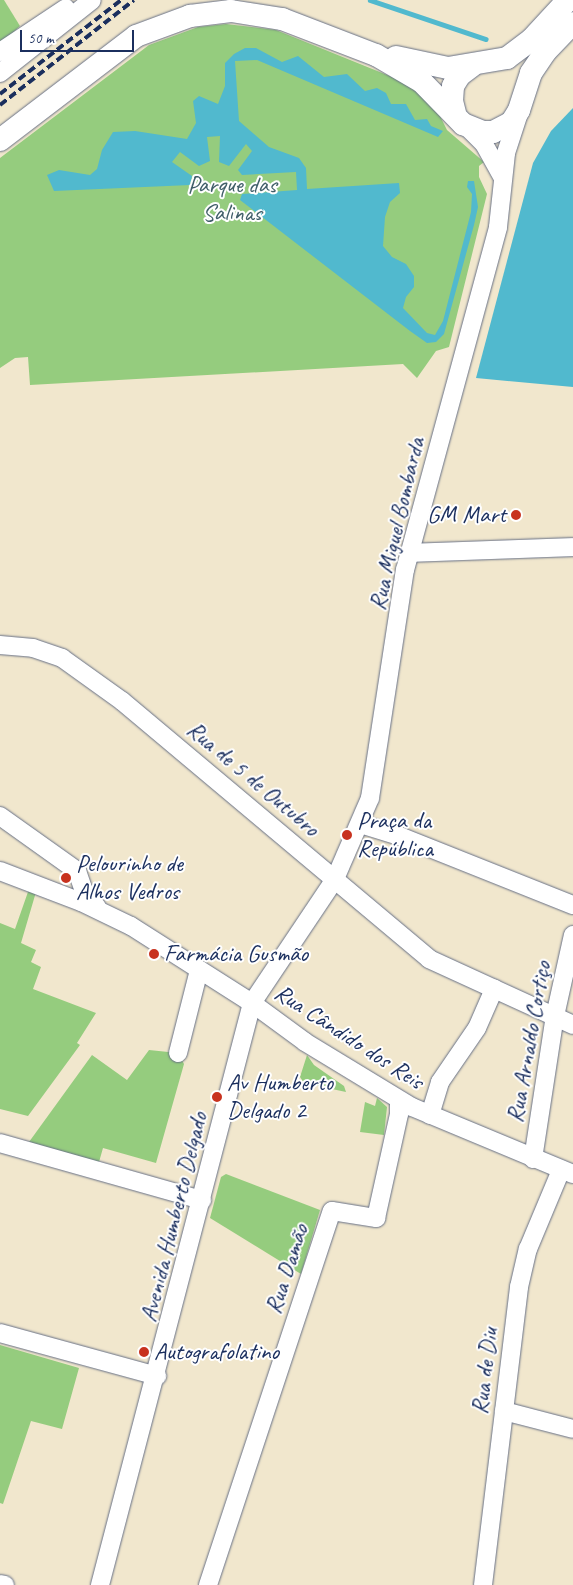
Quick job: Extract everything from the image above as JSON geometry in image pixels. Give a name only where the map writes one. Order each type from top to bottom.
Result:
[{"type":"main road","points":[[376,55],[448,68],[507,58],[521,48],[568,0]]},
{"type":"main road","points":[[0,140],[136,36],[190,16],[231,10],[257,13],[282,19],[376,55],[422,82],[459,118],[483,132],[493,132],[511,123],[538,62],[573,23]]},
{"type":"main road","points":[[459,118],[452,101],[454,86],[460,75],[477,64],[510,70],[518,79],[521,104]]},
{"type":"street","points":[[0,52],[79,0]]},
{"type":"street","points":[[0,73],[92,0]]},
{"type":"street","name":"Rua Miguel Bombarda","points":[[335,879],[360,824],[376,775],[409,553],[498,227],[502,177],[509,138],[521,104]]},
{"type":"street","points":[[459,118],[484,144],[502,177]]},
{"type":"street","points":[[409,553],[573,547]]},
{"type":"street","name":"Rua de 5 de Outubro","points":[[0,645],[33,648],[62,658],[186,753],[429,959],[573,1025]]},
{"type":"street","points":[[0,816],[77,871],[84,890],[102,912]]},
{"type":"street","points":[[360,824],[402,837],[573,905]]},
{"type":"street","name":"Rua Cândido dos Reis","points":[[0,871],[102,912],[131,926],[252,1004],[305,1042],[399,1100],[430,1115],[567,1172]]},
{"type":"street","name":"Avenida Humberto Delgado","points":[[100,1585],[157,1376],[252,1004],[335,879]]},
{"type":"street","name":"Rua Arnaldo Cortiço","points":[[533,1158],[555,1016],[573,935]]},
{"type":"street","points":[[178,1053],[199,970]]},
{"type":"street","points":[[430,1115],[440,1082],[477,1028],[494,989]]},
{"type":"street","name":"Rua Damão","points":[[208,1585],[332,1211],[376,1218],[399,1114],[399,1100]]},
{"type":"street","points":[[0,1143],[202,1200]]},
{"type":"street","name":"Rua de Diu","points":[[483,1585],[519,1287],[528,1250],[567,1172]]},
{"type":"street","points":[[0,1332],[157,1376]]},
{"type":"street","points":[[504,1410],[573,1429]]},
{"type":"street","points":[[0,1584],[5,1585]]},
{"type":"green space","points":[[0,0],[4,0],[20,26],[0,45]]},
{"type":"green space","name":"Parque das Salinas","points":[[226,24],[276,30],[402,81],[421,93],[435,106],[447,130],[484,162],[479,166],[479,177],[487,194],[449,347],[436,351],[417,378],[403,364],[30,385],[28,357],[15,358],[0,368],[0,158],[149,45],[198,27]]},
{"type":"green space","points":[[29,889],[36,892],[21,943],[36,950],[31,962],[41,967],[33,989],[96,1013],[77,1043],[80,1045],[28,1116],[0,1109],[0,923],[15,929]]},
{"type":"green space","points":[[149,1050],[178,1053],[184,1064],[156,1163],[103,1148],[99,1162],[29,1142],[92,1055],[127,1080]]},
{"type":"green space","points":[[307,1055],[314,1065],[344,1086],[346,1092],[304,1083],[300,1077]]},
{"type":"green space","points":[[377,1098],[387,1107],[384,1135],[360,1132],[365,1102],[375,1106]]},
{"type":"green space","points":[[226,1174],[320,1210],[301,1274],[210,1218],[221,1177]]},
{"type":"green space","points":[[0,1345],[79,1368],[62,1429],[31,1421],[3,1504],[0,1503]]},
{"type":"water","points":[[245,48],[256,48],[282,62],[298,56],[324,77],[347,74],[365,91],[377,88],[386,93],[391,104],[406,104],[415,120],[427,119],[431,126],[443,131],[438,137],[257,60],[235,61],[239,121],[269,147],[299,158],[306,168],[307,189],[399,183],[400,193],[390,202],[385,217],[383,246],[392,257],[406,264],[414,276],[414,287],[406,297],[403,308],[427,333],[435,335],[443,321],[471,212],[472,194],[467,187],[468,181],[474,181],[478,207],[474,225],[444,334],[436,342],[427,343],[410,331],[240,200],[242,194],[297,190],[296,172],[242,175],[238,170],[252,151],[246,144],[229,166],[219,162],[220,136],[207,137],[210,161],[199,166],[180,152],[172,162],[192,176],[190,185],[54,191],[47,175],[59,170],[90,175],[97,169],[102,150],[113,132],[135,131],[187,139],[196,123],[193,101],[199,96],[218,104],[225,86],[225,63],[234,54]]},
{"type":"water","points":[[573,108],[573,387],[476,378],[533,163],[551,131]]},
{"type":"waterway","points":[[370,0],[486,39]]},
{"type":"railway","points":[[0,94],[121,0]]},
{"type":"railway","points":[[0,105],[134,0]]},
{"type":"place","name":"GM Mart","points":[[516,515]]},
{"type":"place","name":"Praça da República","points":[[347,835]]},
{"type":"place","name":"Pelourinho de Alhos Vedros","points":[[66,878]]},
{"type":"place","name":"Farmácia Gusmão","points":[[154,954]]},
{"type":"place","name":"Av Humberto Delgado 2","points":[[217,1097]]},
{"type":"place","name":"Autografolatino","points":[[144,1352]]}]
